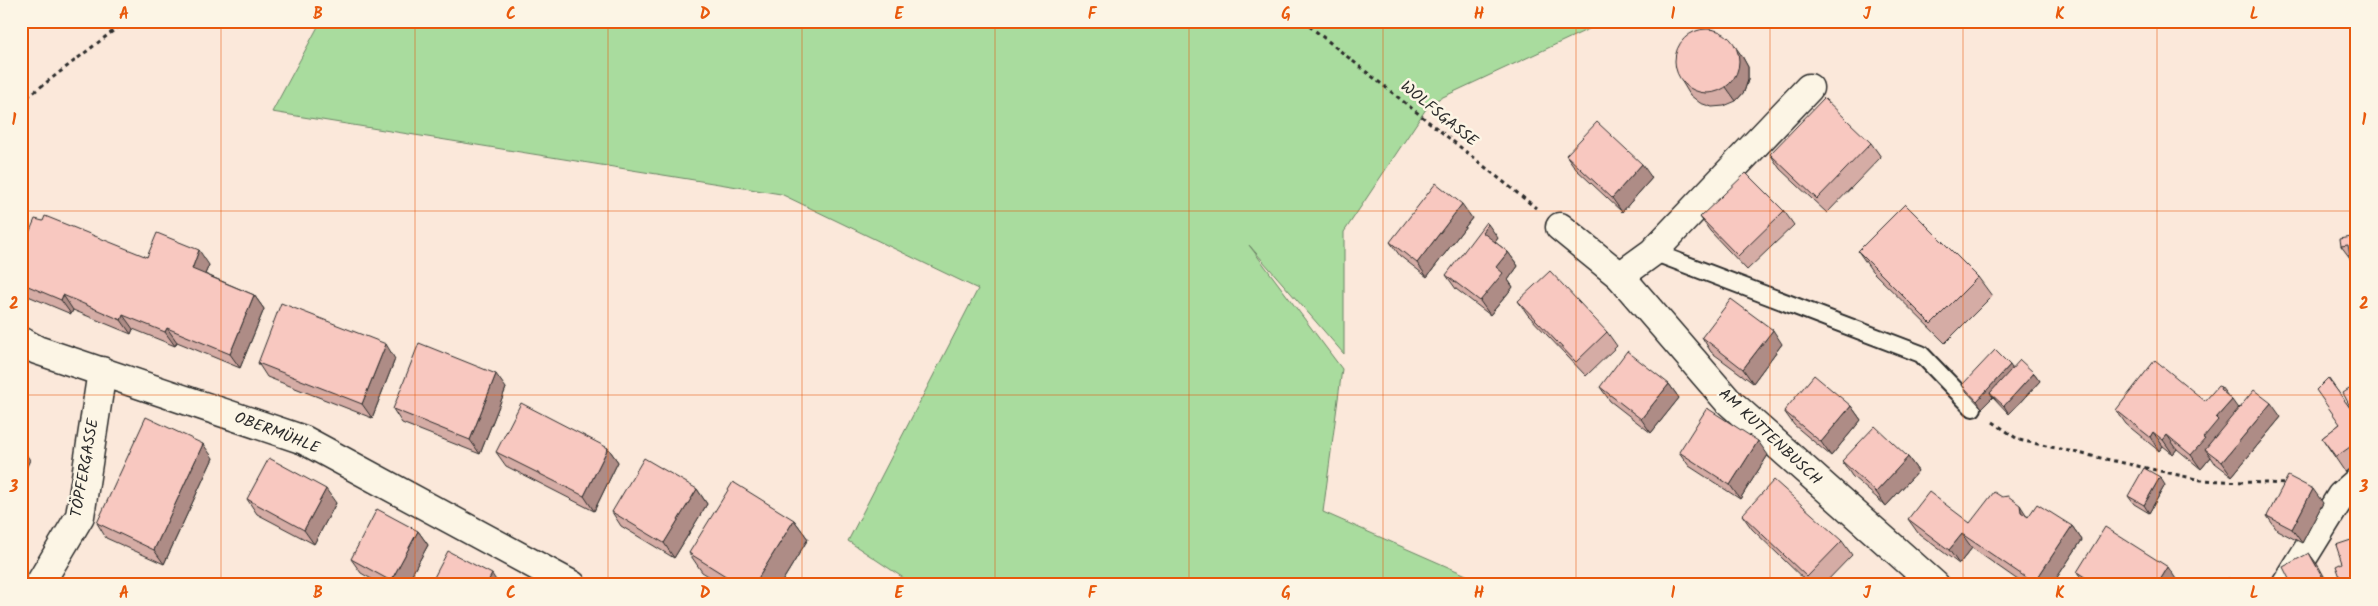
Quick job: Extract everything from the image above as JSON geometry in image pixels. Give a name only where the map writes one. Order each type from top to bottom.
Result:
[{"type":"street","points":[[1620,276],[1653,252],[1810,88]]},
{"type":"street","name":"AM KUTTENBUSCH","points":[[1560,227],[1620,276],[1727,400],[1935,585]]},
{"type":"street","name":"OBERMÜHLE","points":[[21,342],[37,350],[304,440],[572,585]]},
{"type":"street","name":"TÖPFERGASSE","points":[[39,585],[80,516],[102,371]]},
{"type":"street","points":[[2286,585],[2341,496],[2357,482]]},
{"type":"lane","points":[[1653,252],[1921,354],[1973,408]]},
{"type":"path","points":[[21,102],[126,21]]},
{"type":"path","name":"WOLFSGASSE","points":[[1303,21],[1560,227]]},
{"type":"path","points":[[21,219],[21,240]]},
{"type":"path","points":[[1973,408],[2019,440],[2201,480],[2289,484]]},
{"type":"green space","points":[[321,21],[1585,21],[1591,28],[1430,103],[1344,232],[1344,354],[1249,245],[1342,369],[1323,512],[1489,585],[914,585],[848,541],[978,289],[781,194],[272,112]]},
{"type":"building","points":[[1707,29],[1725,34],[1730,38],[1734,43],[1739,61],[1734,79],[1730,84],[1725,88],[1707,93],[1689,88],[1684,84],[1680,79],[1675,61],[1680,43],[1684,38],[1689,34]]},
{"type":"building","points":[[1824,98],[1871,143],[1817,199],[1770,154]]},
{"type":"building","points":[[1597,122],[1642,164],[1612,198],[1566,155]]},
{"type":"building","points":[[1746,173],[1784,211],[1738,256],[1700,217]]},
{"type":"building","points":[[1436,183],[1462,204],[1417,263],[1390,242]]},
{"type":"building","points":[[1905,204],[1978,277],[1931,324],[1858,251]]},
{"type":"building","points":[[45,216],[147,257],[157,233],[199,250],[192,269],[254,295],[230,354],[167,328],[165,332],[123,315],[121,320],[63,295],[61,300],[21,283],[21,252],[35,219],[43,221]]},
{"type":"building","points":[[1486,222],[1488,224],[1482,232],[1508,252],[1496,267],[1503,273],[1480,301],[1446,275]]},
{"type":"building","points":[[21,232],[29,234],[21,252]]},
{"type":"building","points":[[2357,236],[2357,261],[2351,262],[2348,245],[2341,246],[2340,239]]},
{"type":"building","points":[[1550,271],[1607,332],[1576,362],[1518,301]]},
{"type":"building","points":[[1731,299],[1773,330],[1743,369],[1702,337]]},
{"type":"building","points":[[281,303],[386,344],[362,404],[258,363]]},
{"type":"building","points":[[419,343],[496,374],[470,440],[393,409]]},
{"type":"building","points":[[1995,350],[2010,365],[1977,401],[1962,385]]},
{"type":"building","points":[[1627,351],[1669,384],[1641,419],[1600,387]]},
{"type":"building","points":[[2020,360],[2034,373],[2004,406],[1990,393]]},
{"type":"building","points":[[2155,360],[2205,401],[2218,386],[2232,400],[2216,418],[2218,420],[2191,455],[2167,435],[2163,440],[2153,432],[2150,437],[2116,410]]},
{"type":"building","points":[[1814,375],[1851,406],[1821,442],[1784,411]]},
{"type":"building","points":[[2328,378],[2353,412],[2343,393],[2357,384],[2357,418],[2354,418],[2357,422],[2357,442],[2336,457],[2322,438],[2340,424],[2316,390]]},
{"type":"building","points":[[2254,390],[2271,403],[2222,462],[2205,449]]},
{"type":"building","points":[[521,403],[608,448],[584,496],[496,452]]},
{"type":"building","points":[[1707,408],[1758,441],[1730,485],[1679,452]]},
{"type":"building","points":[[146,417],[203,444],[154,550],[97,523]]},
{"type":"building","points":[[1875,426],[1908,457],[1876,492],[1842,461]]},
{"type":"building","points":[[269,458],[326,489],[304,530],[247,499]]},
{"type":"building","points":[[644,458],[697,489],[664,543],[612,512]]},
{"type":"building","points":[[2144,468],[2160,477],[2144,505],[2128,496]]},
{"type":"building","points":[[2288,476],[2313,489],[2292,529],[2267,516]]},
{"type":"building","points":[[1774,480],[1842,541],[1807,577],[1742,515]]},
{"type":"building","points":[[733,482],[794,520],[754,585],[740,585],[689,553]]},
{"type":"building","points":[[1929,492],[1970,523],[1994,492],[2002,497],[2008,496],[2020,505],[2021,512],[2028,517],[2037,504],[2072,526],[2034,583],[1962,534],[1949,550],[1908,519]]},
{"type":"building","points":[[377,509],[418,531],[391,581],[351,559]]},
{"type":"building","points":[[2105,527],[2168,567],[2157,585],[2126,585],[2117,579],[2114,585],[2097,585],[2077,572]]},
{"type":"building","points":[[2357,538],[2357,585],[2343,585],[2336,566],[2342,563],[2336,545]]},
{"type":"building","points":[[448,551],[492,574],[486,585],[430,585]]},
{"type":"building","points":[[2309,553],[2327,585],[2292,585],[2283,567]]},
{"type":"building","points":[[2229,578],[2232,585],[2216,585]]},
{"type":"building","points":[[1908,580],[1915,585],[1904,585]]}]
